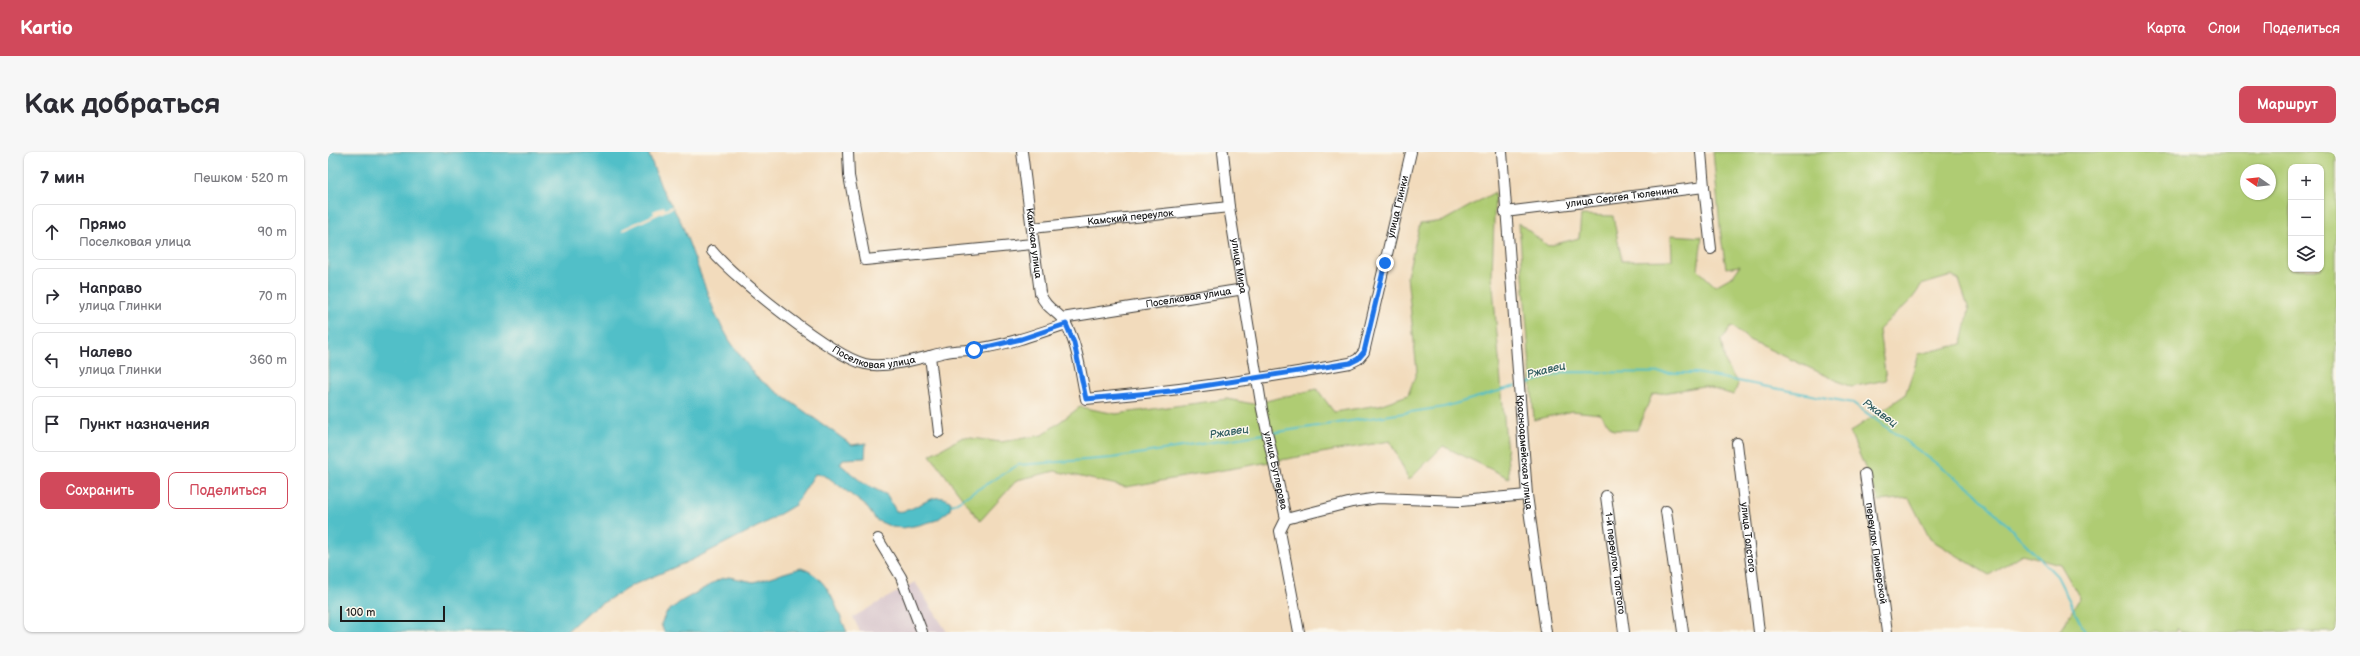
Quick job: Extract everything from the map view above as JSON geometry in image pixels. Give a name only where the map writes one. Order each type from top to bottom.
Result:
[{"type":"street","points":[[848,152],[849,176],[865,260],[1033,244]]},
{"type":"street","name":"Камская улица","points":[[1022,152],[1033,244],[1043,302],[1064,321]]},
{"type":"street","name":"улица Мира","points":[[1223,152],[1229,207],[1258,378]]},
{"type":"street","name":"улица Глинки","points":[[1064,321],[1074,343],[1086,399],[1171,391],[1350,363],[1358,359],[1364,352],[1411,152]]},
{"type":"street","name":"Красноармейская улица","points":[[1502,152],[1505,212],[1527,495],[1546,632]]},
{"type":"street","points":[[1701,152],[1711,249]]},
{"type":"street","name":"улица Сергея Тюленина","points":[[1505,212],[1704,187]]},
{"type":"street","name":"Камский переулок","points":[[1032,228],[1229,207]]},
{"type":"street","name":"Поселковая улица","points":[[712,251],[724,266],[742,281],[834,348],[865,364],[877,366],[961,349],[974,350],[1021,339],[1064,321],[1244,289]]},
{"type":"street","points":[[930,356],[939,432]]},
{"type":"street","name":"улица Бутлерова","points":[[1258,378],[1262,409],[1286,519],[1280,531],[1299,632]]},
{"type":"street","name":"улица Толстого","points":[[1737,443],[1760,632]]},
{"type":"street","name":"переулок Пионерской","points":[[1865,474],[1887,632]]},
{"type":"street","points":[[1286,519],[1352,502],[1378,498],[1461,501],[1527,495]]},
{"type":"street","name":"1-й переулок Толстого","points":[[1606,496],[1624,632]]},
{"type":"street","points":[[1666,511],[1683,632]]},
{"type":"street","points":[[878,540],[901,577],[922,632]]},
{"type":"shaded area","points":[[915,582],[947,632],[860,632],[853,617]]},
{"type":"green space","points":[[1713,152],[2336,152],[2336,632],[2181,632],[2177,628],[2177,632],[2059,632],[2080,598],[2060,564],[2022,554],[1989,575],[1930,539],[1909,498],[1879,501],[1850,432],[1905,395],[1919,354],[1962,344],[1969,310],[1959,280],[1951,276],[1921,285],[1913,298],[1879,330],[1886,380],[1851,387],[1749,340],[1732,326],[1721,340],[1725,362],[1738,384],[1734,395],[1703,386],[1652,395],[1637,430],[1613,430],[1600,414],[1572,411],[1534,420],[1519,223],[1548,246],[1579,238],[1581,215],[1613,216],[1622,261],[1672,260],[1671,235],[1702,237],[1698,270],[1715,286],[1733,276],[1740,266],[1726,268],[1721,237]]},
{"type":"green space","points":[[1495,192],[1492,275],[1509,478],[1443,446],[1409,480],[1390,441],[1126,487],[1055,471],[1017,480],[980,521],[930,455],[963,437],[1001,442],[1042,435],[1080,407],[1116,414],[1227,399],[1253,404],[1317,389],[1334,412],[1379,405],[1408,395],[1417,371],[1407,276],[1420,224],[1443,221]]},
{"type":"water","points":[[328,152],[648,152],[661,187],[681,222],[716,316],[730,341],[756,377],[852,445],[866,443],[865,458],[843,459],[840,464],[863,483],[887,495],[896,511],[910,509],[931,499],[938,498],[944,498],[951,502],[950,510],[937,520],[903,528],[892,527],[876,520],[866,506],[829,478],[823,475],[815,474],[795,505],[763,524],[692,560],[633,585],[589,611],[566,632],[328,632]]},
{"type":"water","points":[[801,568],[811,572],[825,586],[835,604],[847,632],[664,632],[661,624],[666,613],[680,602],[720,579],[729,577],[754,582]]},
{"type":"pier","points":[[664,206],[665,209],[672,206],[673,208],[623,231],[622,229],[654,214],[653,211]]},
{"type":"waterway","name":"Ржавец","points":[[1522,385],[1566,372],[1696,373],[1853,403],[1973,490],[2057,576],[2085,632]]},
{"type":"waterway","name":"Ржавец","points":[[1271,433],[1444,407],[1516,386]]},
{"type":"waterway","name":"Ржавец","points":[[952,505],[1018,465],[1112,458],[1264,434]]},
{"type":"route","points":[[974,350],[1021,339],[1066,324],[1074,343],[1086,399],[1171,391],[1350,363],[1358,359],[1364,352],[1385,263]]}]
